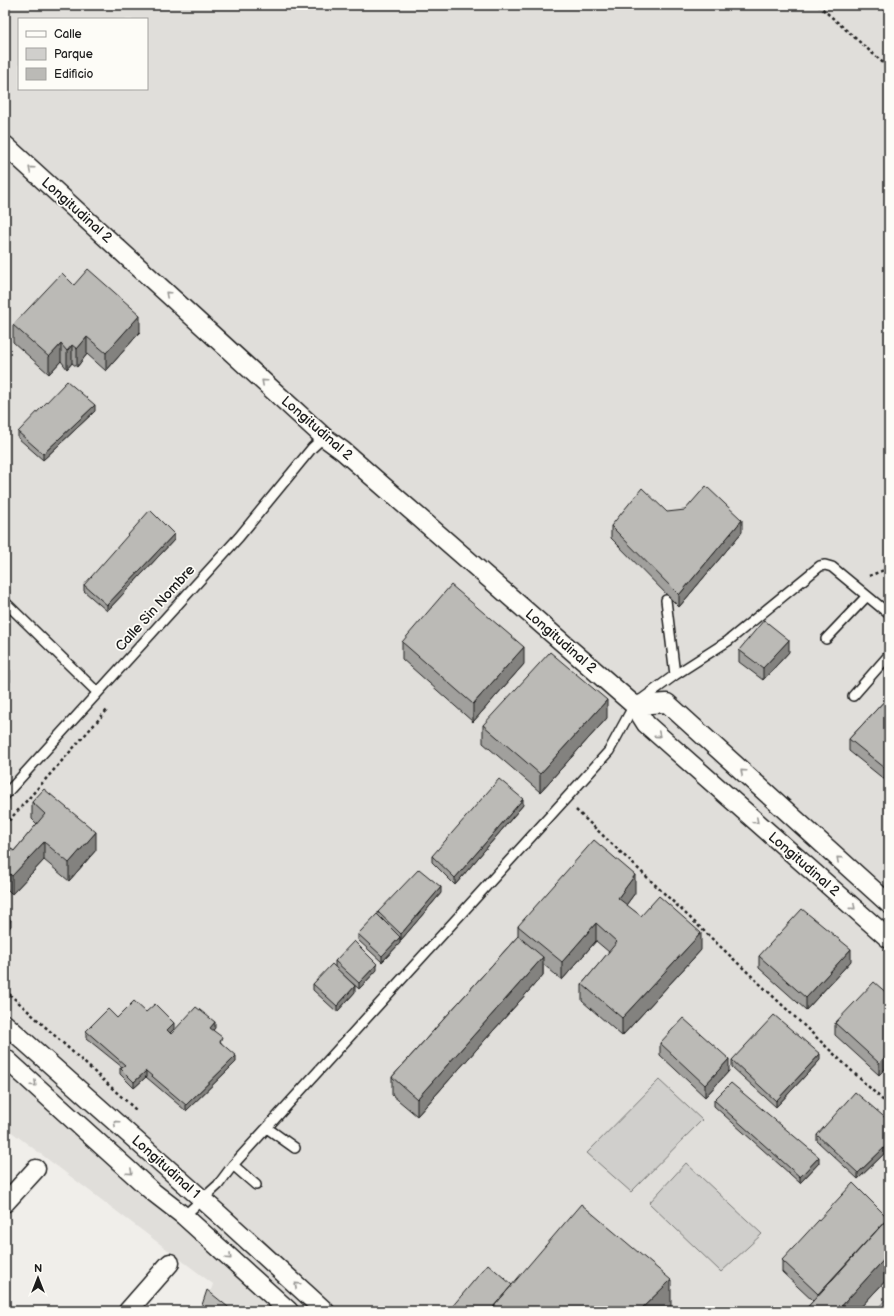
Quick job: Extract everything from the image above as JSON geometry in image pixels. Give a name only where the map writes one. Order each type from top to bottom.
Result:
[{"type":"street","name":"Longitudinal 2","points":[[5,145],[324,437],[343,451],[634,705],[646,724],[889,939]]},
{"type":"street","name":"Longitudinal 2","points":[[634,705],[667,703],[889,904]]},
{"type":"street","name":"Longitudinal 1","points":[[5,1024],[325,1311]]},
{"type":"street","name":"Longitudinal 1","points":[[5,1058],[289,1311]]},
{"type":"street","points":[[5,1203],[36,1169]]},
{"type":"street","points":[[128,1311],[170,1263]]},
{"type":"lane","name":"Calle Sin Nombre","points":[[5,795],[240,536],[312,448],[324,437]]},
{"type":"lane","points":[[184,1216],[218,1185],[233,1165],[609,751],[634,705],[675,675],[728,641],[820,566],[825,565],[832,567],[889,614]]},
{"type":"lane","points":[[826,639],[867,596]]},
{"type":"lane","points":[[666,600],[675,675]]},
{"type":"lane","points":[[5,602],[97,692]]},
{"type":"lane","points":[[853,696],[889,656]]},
{"type":"lane","points":[[267,1128],[295,1148]]},
{"type":"lane","points":[[233,1165],[256,1185]]},
{"type":"path","points":[[818,5],[889,68]]},
{"type":"path","points":[[565,800],[889,1106]]},
{"type":"shaded area","points":[[5,5],[889,5],[889,1311],[204,1311],[213,1284],[5,1127]]},
{"type":"green space","points":[[659,1080],[702,1120],[631,1192],[587,1153]]},
{"type":"green space","points":[[686,1163],[762,1234],[721,1272],[649,1203]]},
{"type":"green space","points":[[889,1296],[889,1311],[875,1311]]},
{"type":"building","points":[[88,269],[140,315],[106,353],[87,337],[77,349],[72,345],[67,351],[61,344],[49,357],[13,325],[62,273],[74,285]]},
{"type":"building","points":[[67,381],[95,405],[43,454],[18,432]]},
{"type":"building","points":[[706,486],[742,520],[679,595],[611,526],[642,488],[667,512],[685,510]]},
{"type":"building","points":[[150,510],[174,534],[107,605],[84,585]]},
{"type":"building","points":[[451,585],[524,647],[473,704],[402,642]]},
{"type":"building","points":[[764,620],[789,640],[763,668],[739,650]]},
{"type":"building","points":[[550,652],[607,700],[540,774],[483,725]]},
{"type":"building","points":[[5,666],[10,670],[5,674]]},
{"type":"building","points":[[889,696],[889,763],[885,768],[849,739]]},
{"type":"building","points":[[499,779],[523,799],[455,878],[432,856]]},
{"type":"building","points":[[44,789],[96,832],[69,863],[44,842],[12,876],[5,870],[5,845],[14,851],[45,814],[32,802]]},
{"type":"building","points":[[594,840],[635,875],[618,898],[641,916],[659,896],[701,933],[622,1018],[582,984],[617,942],[596,923],[562,962],[518,926]]},
{"type":"building","points":[[419,869],[441,887],[401,934],[378,912]]},
{"type":"building","points":[[802,909],[851,949],[806,998],[759,956]]},
{"type":"building","points":[[5,914],[11,920],[5,927]]},
{"type":"building","points":[[377,914],[400,937],[382,956],[358,934]]},
{"type":"building","points":[[518,936],[543,957],[417,1099],[392,1077]]},
{"type":"building","points":[[354,941],[377,964],[359,983],[335,961]]},
{"type":"building","points":[[332,964],[355,986],[337,1006],[313,984]]},
{"type":"building","points":[[874,982],[889,995],[889,1053],[879,1063],[835,1023]]},
{"type":"building","points":[[134,1001],[146,1012],[155,1004],[174,1023],[167,1030],[171,1034],[196,1007],[215,1022],[210,1028],[222,1037],[220,1042],[236,1056],[186,1105],[146,1071],[134,1082],[120,1068],[125,1065],[86,1031],[108,1009],[117,1018]]},
{"type":"building","points":[[774,1015],[820,1054],[776,1101],[732,1060]]},
{"type":"building","points":[[683,1018],[729,1059],[705,1085],[660,1043]]},
{"type":"building","points":[[731,1083],[819,1157],[800,1177],[714,1100]]},
{"type":"building","points":[[855,1092],[889,1121],[889,1143],[858,1173],[817,1135]]},
{"type":"building","points":[[853,1183],[888,1218],[818,1294],[782,1260]]},
{"type":"building","points":[[581,1204],[671,1280],[639,1311],[502,1311],[494,1306]]},
{"type":"building","points":[[889,1217],[889,1254],[837,1311],[804,1311]]},
{"type":"building","points":[[488,1264],[512,1285],[494,1306],[494,1311],[443,1311],[451,1308]]},
{"type":"building","points":[[207,1290],[233,1311],[200,1311]]}]
